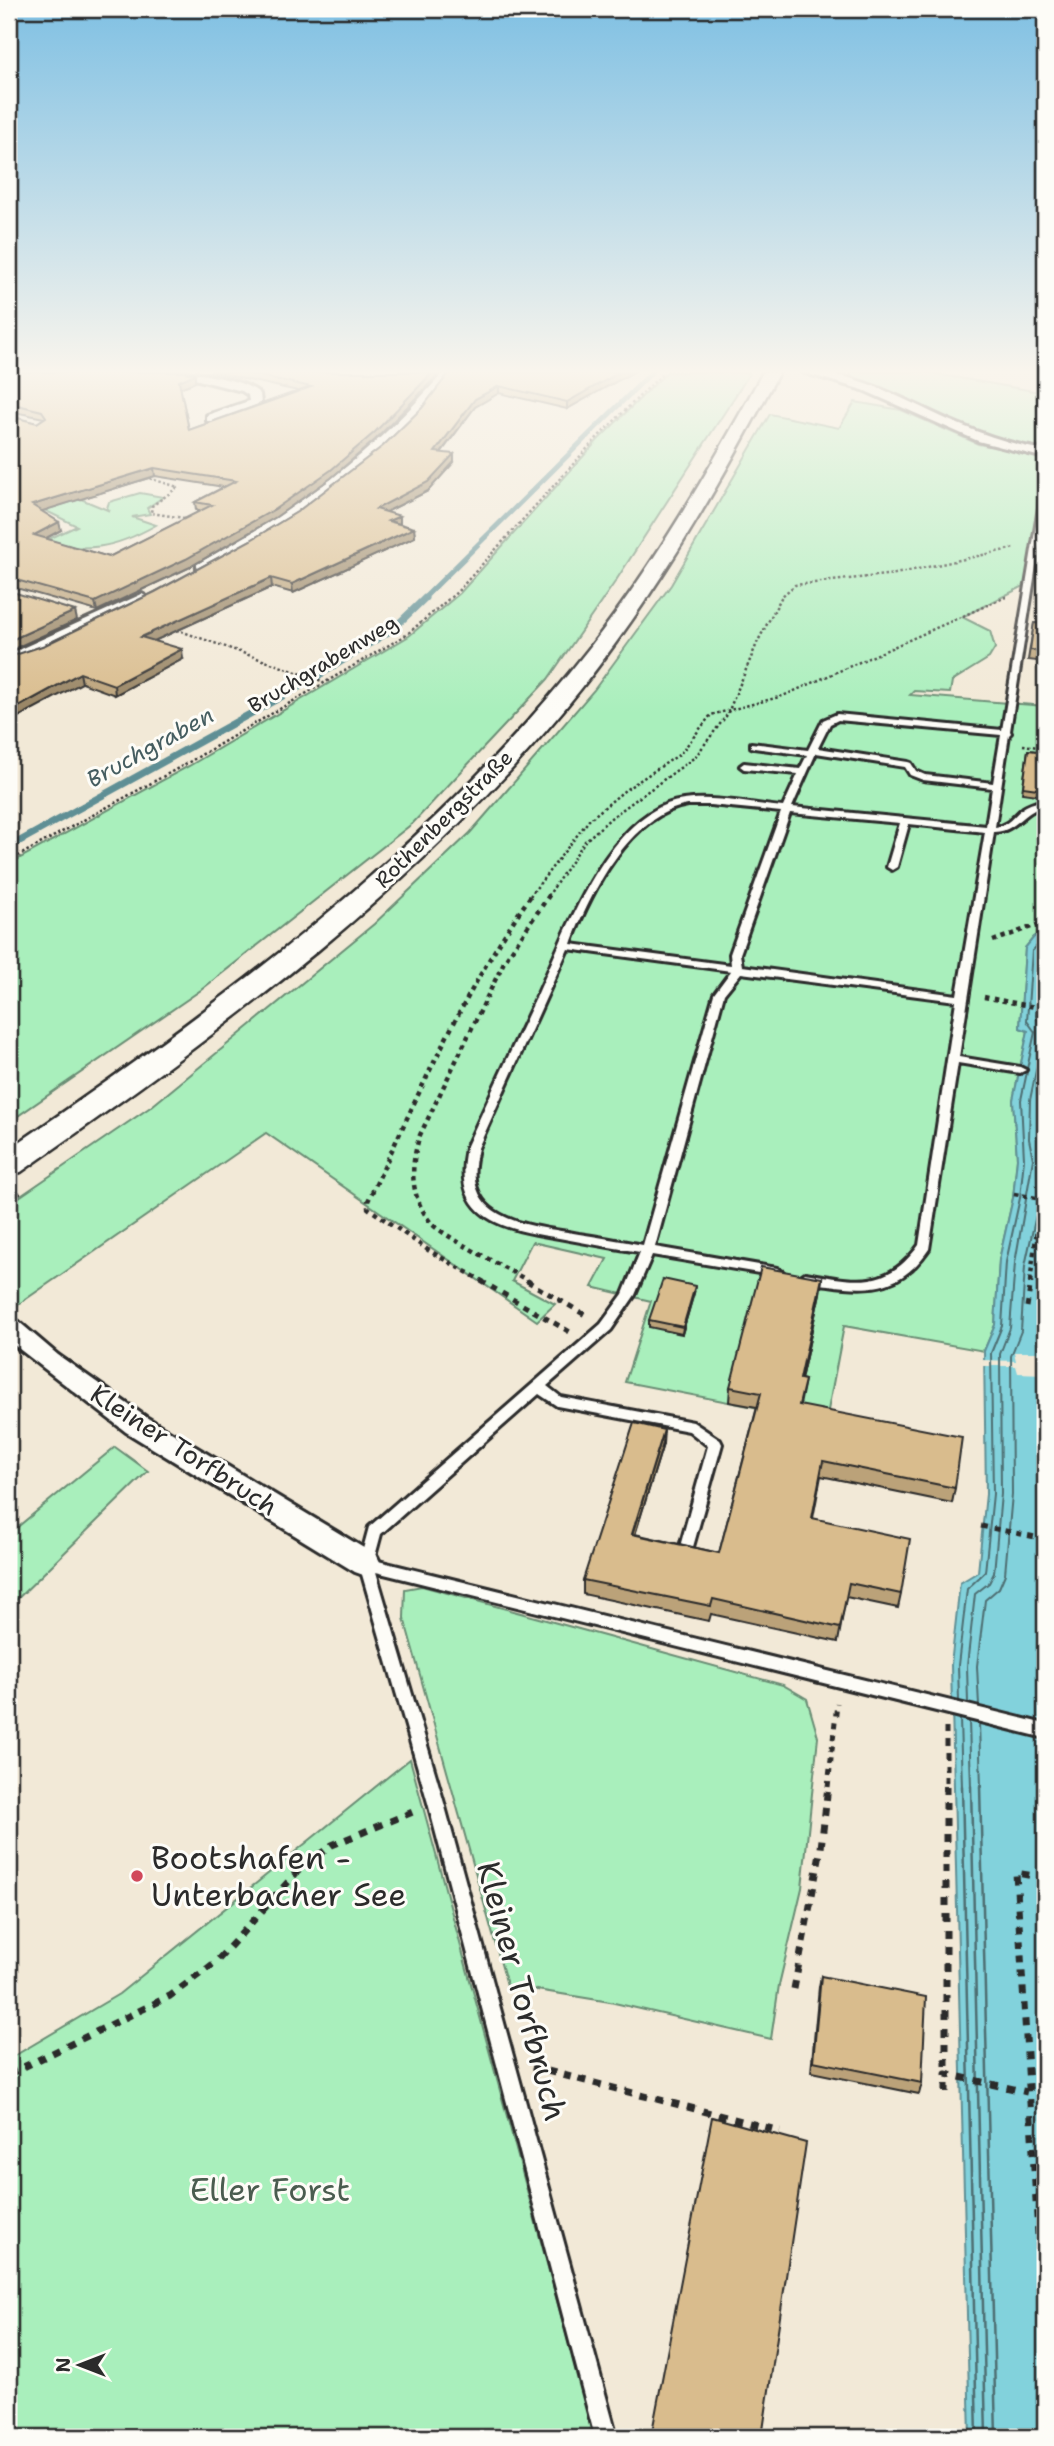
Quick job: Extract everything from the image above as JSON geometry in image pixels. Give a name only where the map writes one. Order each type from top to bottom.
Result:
[{"type":"main road","name":"Rothenbergstraße","points":[[9,1164],[240,1002],[343,917],[441,827],[570,687],[649,580],[704,486]]},
{"type":"street","points":[[193,572],[264,532],[333,486]]},
{"type":"street","points":[[9,660],[152,593]]},
{"type":"street","points":[[71,611],[96,619]]},
{"type":"street","name":"Kleiner Torfbruch","points":[[9,1327],[44,1359],[189,1458],[366,1564]]},
{"type":"lane","points":[[1045,489],[1038,544],[1029,587],[1012,703],[989,830],[952,1059],[925,1247],[913,1266],[877,1284],[832,1281],[506,1223],[473,1198],[466,1167],[471,1147],[565,946],[574,921],[630,835],[652,815],[670,807],[693,803],[989,830],[1008,829],[1021,812],[1045,803]]},
{"type":"lane","points":[[1007,733],[836,718],[826,722],[786,810],[735,954],[737,971],[719,994],[648,1249],[629,1295],[606,1328],[374,1531],[366,1564],[1045,1731]]},
{"type":"lane","points":[[754,745],[891,760],[908,765],[913,773],[923,777],[997,786]]},
{"type":"lane","points":[[744,766],[801,772]]},
{"type":"lane","points":[[892,867],[905,821]]},
{"type":"lane","points":[[565,946],[737,971],[769,972],[962,996]]},
{"type":"lane","points":[[952,1059],[1020,1070]]},
{"type":"lane","points":[[540,1388],[557,1401],[693,1427],[715,1444],[686,1550]]},
{"type":"lane","name":"Kleiner Torfbruch","points":[[366,1564],[436,1803],[606,2437]]},
{"type":"path","points":[[178,486],[152,506],[151,513],[197,520]]},
{"type":"path","name":"Bruchgrabenweg","points":[[9,861],[184,765],[323,681],[406,635],[457,592],[552,486]]},
{"type":"path","points":[[1029,587],[783,696],[728,708],[782,596],[795,585],[895,574],[1038,544]]},
{"type":"path","points":[[128,606],[136,609],[137,616],[323,681]]},
{"type":"path","points":[[970,950],[1045,922]]},
{"type":"path","points":[[962,996],[1045,1009]]},
{"type":"path","points":[[1027,1307],[1045,1171]]},
{"type":"path","points":[[1014,1194],[1042,1199]]},
{"type":"path","points":[[981,1526],[1045,1539]]},
{"type":"path","points":[[794,1989],[821,1848],[839,1679]]},
{"type":"path","points":[[946,1706],[946,2092]]},
{"type":"path","points":[[9,2074],[170,1996],[216,1962],[297,1872],[332,1845],[436,1803]]},
{"type":"path","points":[[1045,1878],[1016,1873],[1042,2348],[1045,2349]]},
{"type":"path","points":[[507,2072],[533,2067],[780,2131]]},
{"type":"path","points":[[947,2074],[962,2080],[1027,2092]]},
{"type":"green space","points":[[556,486],[677,486],[548,679],[413,823],[201,990],[9,1122],[9,864],[189,766],[409,636],[460,593]]},
{"type":"green space","points":[[728,486],[1042,486],[1037,544],[1024,586],[962,617],[990,631],[995,648],[989,658],[952,681],[950,693],[914,691],[910,695],[1045,706],[1045,931],[1034,937],[1025,948],[1020,1028],[1028,1031],[1013,1100],[1017,1158],[1013,1198],[999,1260],[995,1325],[984,1351],[844,1326],[826,1421],[625,1382],[651,1301],[592,1287],[607,1259],[532,1242],[512,1281],[555,1304],[537,1321],[266,1133],[16,1306],[9,1299],[9,1204],[152,1106],[374,924],[470,833],[594,690],[671,585]]},
{"type":"green space","points":[[59,490],[110,511],[107,508],[109,502],[140,493],[163,497],[147,508],[150,514],[132,517],[156,525],[126,540],[86,548],[38,544],[77,526],[40,508]]},
{"type":"green space","points":[[115,1447],[148,1471],[9,1607],[9,1534]]},
{"type":"green space","points":[[422,1586],[783,1685],[807,1699],[818,1737],[802,1888],[779,1985],[771,2039],[610,2002],[507,1985],[404,1618],[405,1589]]},
{"type":"green space","name":"Eller Forst","points":[[410,1759],[594,2437],[9,2437],[9,2059],[119,1994]]},
{"type":"water","points":[[1045,931],[1045,2437],[970,2437],[951,1665],[960,1583],[978,1572],[986,1494],[984,1351],[995,1325],[999,1260],[1013,1198],[1017,1158],[1013,1100],[1028,1031],[1020,1028],[1025,948],[1034,937]]},
{"type":"pier","points":[[1014,1352],[1038,1352],[1041,1364],[1045,1364],[1043,1374],[1018,1373],[1016,1366],[981,1366],[981,1360],[1016,1361]]},
{"type":"building","points":[[9,486],[94,486],[32,505],[59,522],[34,535],[109,557],[212,505],[195,502],[226,486],[308,486],[275,509],[186,559],[95,602],[9,578]]},
{"type":"building","points":[[331,486],[420,486],[376,509],[400,516],[388,521],[414,528],[292,584],[271,578],[141,637],[182,649],[114,685],[80,673],[9,712],[9,657],[45,645],[155,592],[297,512]]},
{"type":"building","points":[[9,591],[75,611],[9,641]]},
{"type":"building","points":[[1034,623],[1045,624],[1045,651],[1030,650]]},
{"type":"building","points":[[1028,750],[1045,752],[1045,790],[1023,787]]},
{"type":"building","points":[[761,1267],[822,1278],[800,1379],[805,1380],[799,1405],[962,1437],[955,1488],[823,1461],[812,1518],[910,1539],[901,1594],[849,1583],[840,1628],[713,1599],[711,1606],[583,1580],[634,1423],[664,1430],[632,1534],[719,1553],[761,1393],[730,1387]]},
{"type":"building","points":[[663,1279],[695,1286],[683,1327],[649,1320]]},
{"type":"building","points":[[821,1976],[926,1997],[922,2083],[813,2061]]},
{"type":"building","points":[[712,2117],[806,2143],[762,2437],[651,2437]]},
{"type":"waterway","name":"Bruchgraben","points":[[423,599],[537,486]]},
{"type":"waterway","name":"Bruchgraben","points":[[318,676],[393,629],[425,598]]},
{"type":"waterway","name":"Bruchgraben","points":[[9,847],[310,681]]},
{"type":"place","name":"Bootshafen - Unterbacher See","points":[[137,1876]]}]
